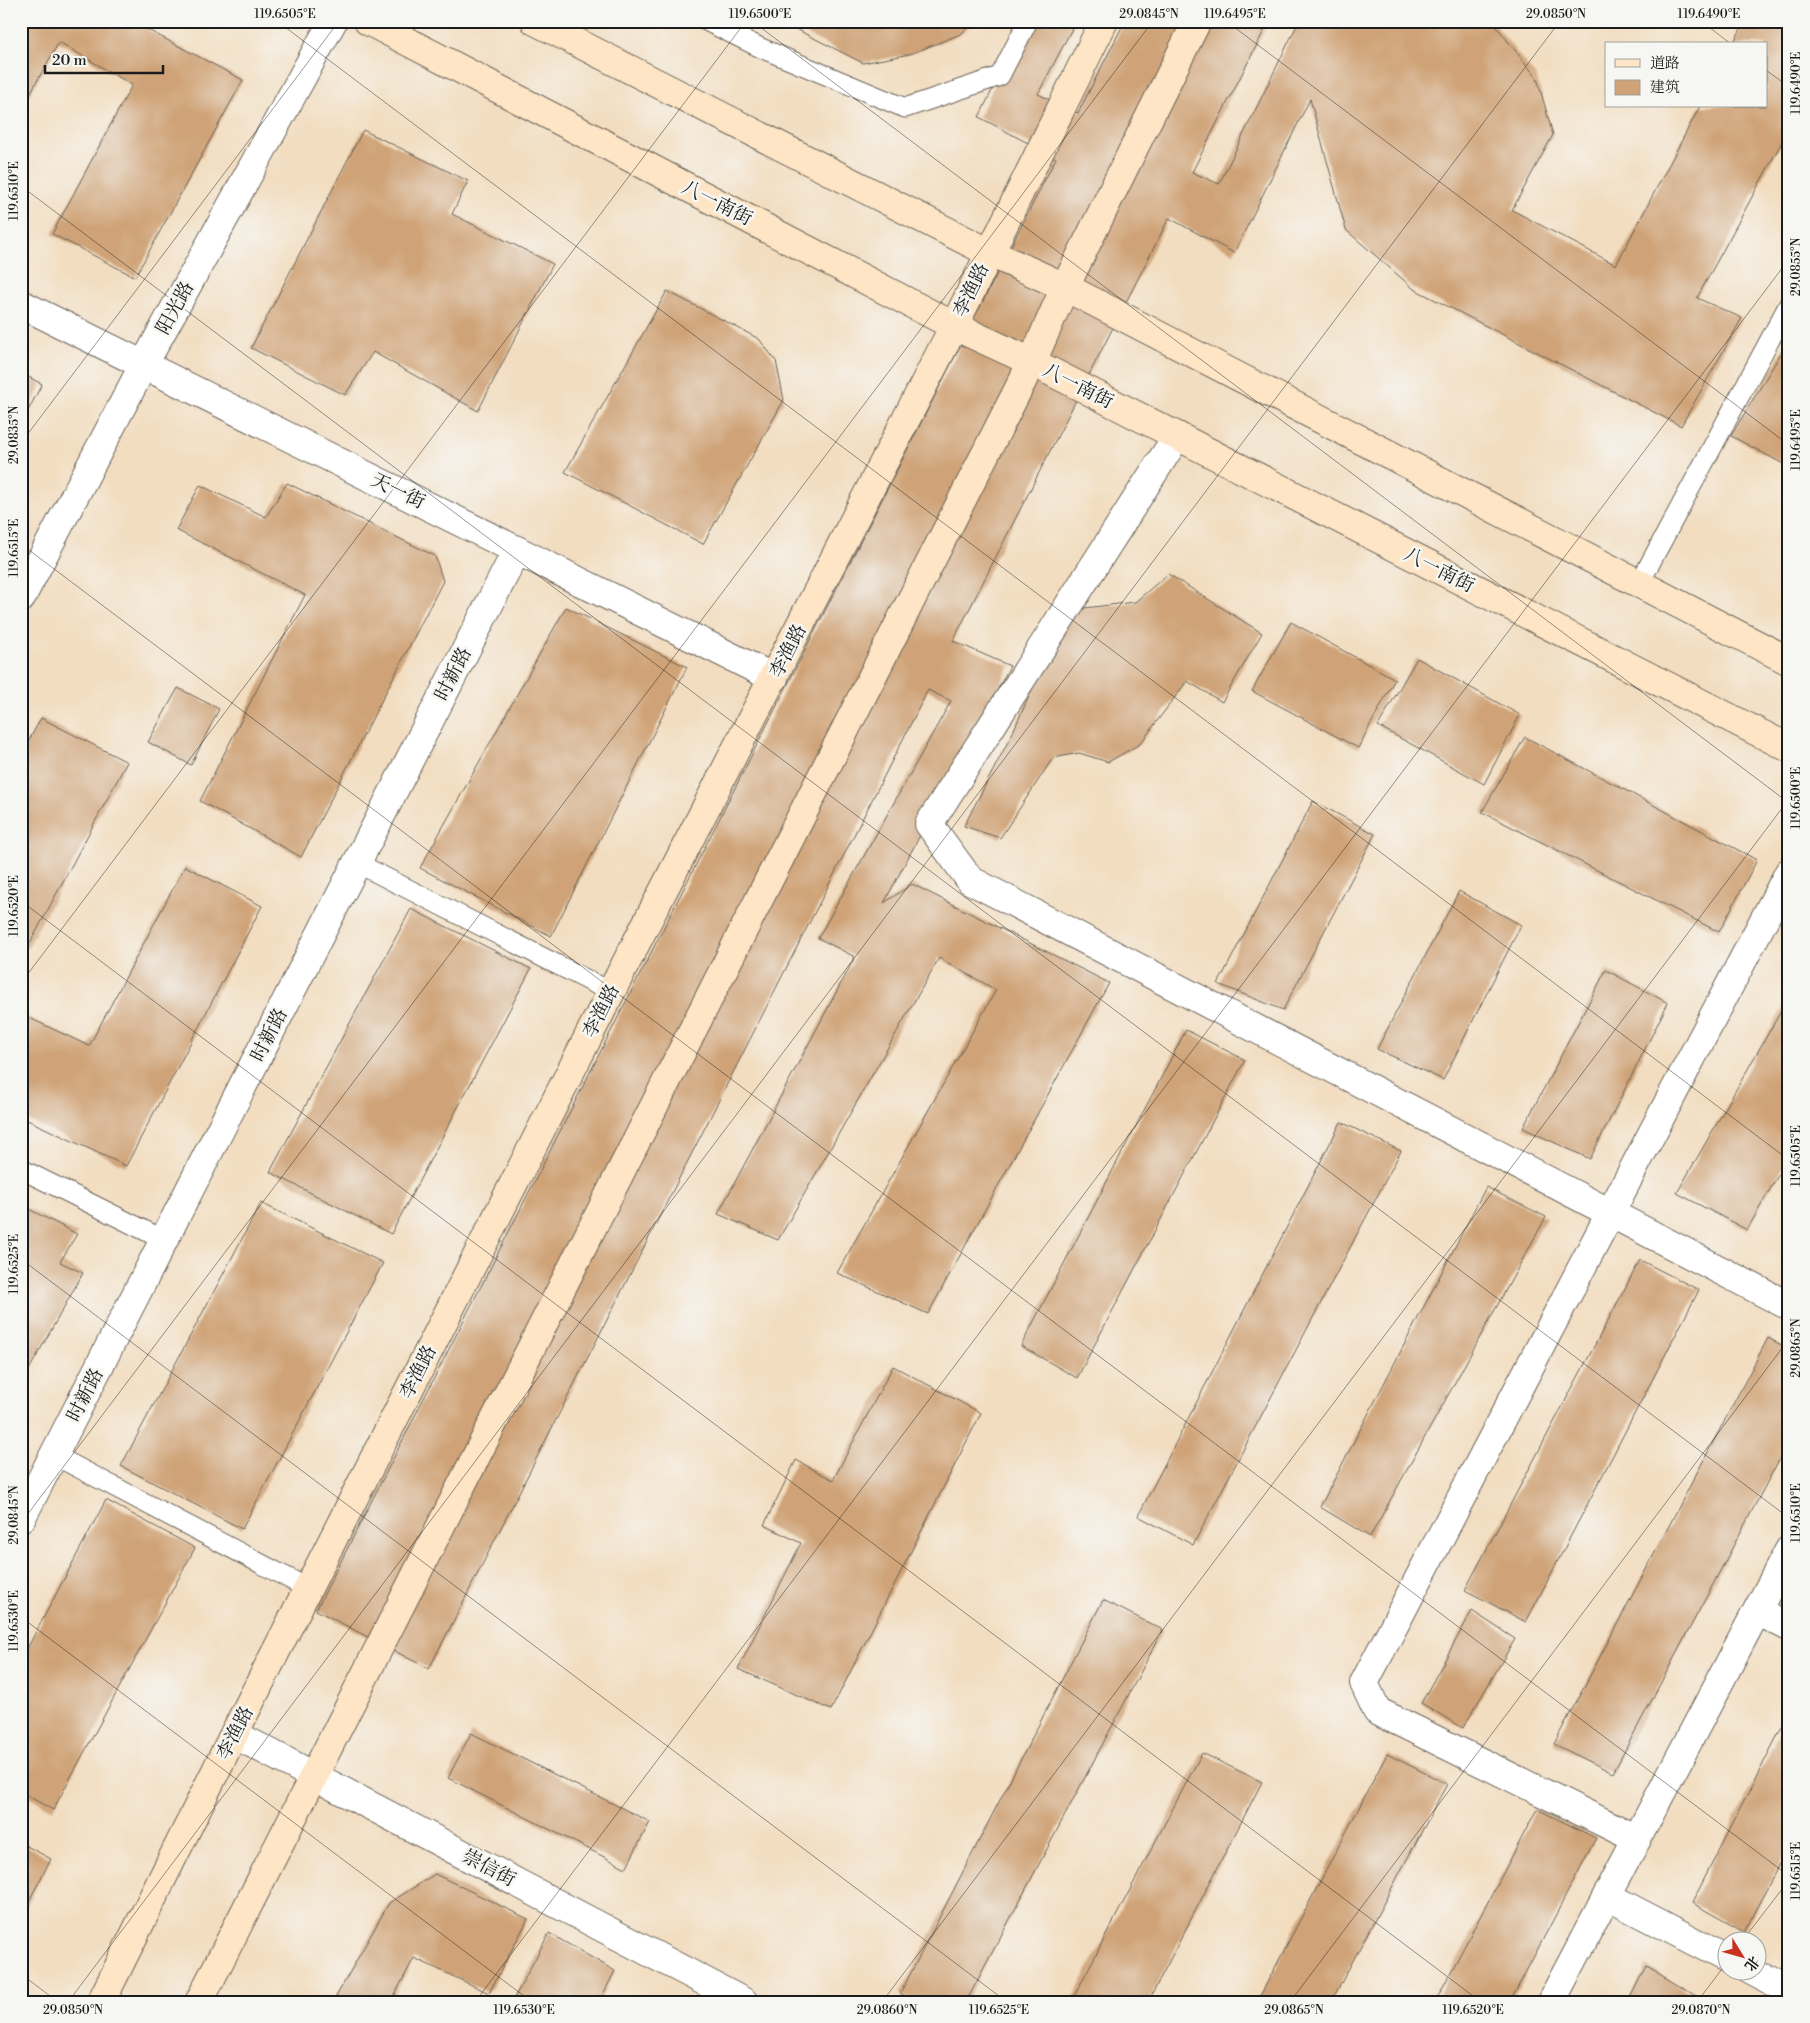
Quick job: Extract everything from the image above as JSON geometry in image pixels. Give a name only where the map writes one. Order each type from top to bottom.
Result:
[{"type":"main road","name":"八一南街","points":[[368,21],[954,326],[1032,362],[1789,748]]},
{"type":"main road","points":[[535,21],[990,253],[1065,287],[1789,661]]},
{"type":"main road","name":"李渔路","points":[[101,2002],[234,1734],[611,992],[954,326],[1104,21]]},
{"type":"main road","points":[[199,2002],[1032,362],[1065,287],[1197,21]]},
{"type":"street","name":"阳光路","points":[[21,598],[144,364],[333,21]]},
{"type":"street","name":"天一街","points":[[21,304],[774,678]]},
{"type":"street","points":[[1177,436],[929,824],[970,880],[1789,1306]]},
{"type":"street","name":"时新路","points":[[21,1519],[517,550]]},
{"type":"street","points":[[1637,1839],[1377,1711],[1364,1683],[1789,872]]},
{"type":"street","points":[[1551,2002],[1789,1550]]},
{"type":"street","points":[[1757,1611],[1789,1627]]},
{"type":"street","name":"崇信街","points":[[234,1734],[744,2002]]},
{"type":"street","points":[[1607,1896],[1718,1954]]},
{"type":"street","points":[[1768,1980],[1789,1991]]},
{"type":"lane","points":[[706,21],[761,48],[905,108],[1000,76],[1028,21]]},
{"type":"lane","points":[[1639,584],[1789,304]]},
{"type":"lane","points":[[357,863],[611,992]]},
{"type":"lane","points":[[21,1169],[164,1240]]},
{"type":"lane","points":[[54,1455],[308,1588]]},
{"type":"building","points":[[21,21],[131,21],[243,80],[135,277],[52,234],[132,85],[59,42],[21,110]]},
{"type":"building","points":[[780,21],[974,21],[961,34],[910,54],[863,63]]},
{"type":"building","points":[[1026,21],[1076,21],[1038,94],[1078,113],[1125,21],[1269,21],[1192,172],[1219,184],[1299,21],[1492,21],[1537,78],[1553,135],[1512,210],[1616,265],[1699,108],[1768,108],[1768,42],[1734,42],[1745,21],[1789,21],[1789,129],[1697,298],[1742,318],[1681,426],[1414,289],[1346,230],[1310,99],[1234,253],[1169,218],[953,641],[1010,666],[884,903],[912,884],[1109,983],[928,1314],[837,1273],[996,990],[939,958],[778,1240],[718,1214],[855,957],[818,938],[951,701],[928,690],[429,1669],[316,1610],[1056,158],[979,117]]},
{"type":"building","points":[[363,130],[468,181],[452,214],[553,264],[478,411],[373,352],[345,395],[251,348]]},
{"type":"building","points":[[667,291],[759,339],[776,361],[784,400],[703,544],[565,472]]},
{"type":"building","points":[[1789,340],[1789,467],[1731,436]]},
{"type":"building","points":[[21,373],[42,384],[21,424]]},
{"type":"building","points":[[287,483],[435,556],[443,581],[301,857],[200,801],[305,595],[176,530],[200,485],[266,517]]},
{"type":"building","points":[[1168,574],[1262,633],[1222,702],[1187,681],[1140,744],[1108,762],[1079,753],[1053,758],[1000,838],[964,826],[1011,736],[1068,610],[1135,602]]},
{"type":"building","points":[[566,607],[687,667],[551,936],[420,868]]},
{"type":"building","points":[[1291,622],[1395,679],[1358,748],[1252,691]]},
{"type":"building","points":[[1417,658],[1520,715],[1484,784],[1378,726]]},
{"type":"building","points":[[178,688],[219,709],[191,765],[148,742]]},
{"type":"building","points":[[41,718],[127,762],[21,960],[21,755]]},
{"type":"building","points":[[1525,737],[1757,860],[1719,932],[1482,812]]},
{"type":"building","points":[[1313,801],[1375,834],[1283,1010],[1218,984]]},
{"type":"building","points":[[185,866],[262,906],[126,1166],[21,1117],[21,1014],[89,1046]]},
{"type":"building","points":[[1459,891],[1521,925],[1443,1080],[1377,1049]]},
{"type":"building","points":[[411,909],[531,969],[391,1234],[270,1172]]},
{"type":"building","points":[[1606,970],[1668,1003],[1590,1159],[1523,1128]]},
{"type":"building","points":[[1789,997],[1789,1156],[1747,1230],[1677,1193]]},
{"type":"building","points":[[1186,1030],[1245,1060],[1077,1378],[1021,1346]]},
{"type":"building","points":[[1341,1122],[1401,1151],[1193,1545],[1138,1516]]},
{"type":"building","points":[[1486,1187],[1546,1217],[1370,1537],[1320,1507]]},
{"type":"building","points":[[261,1203],[383,1263],[242,1529],[121,1466]]},
{"type":"building","points":[[21,1205],[77,1234],[60,1262],[83,1273],[21,1384]]},
{"type":"building","points":[[1640,1260],[1699,1290],[1526,1622],[1465,1590]]},
{"type":"building","points":[[1768,1338],[1789,1349],[1789,1441],[1613,1773],[1554,1744]]},
{"type":"building","points":[[893,1366],[981,1413],[831,1710],[738,1669],[801,1543],[764,1525],[796,1460],[833,1480]]},
{"type":"building","points":[[106,1500],[195,1548],[53,1810],[21,1792],[21,1660]]},
{"type":"building","points":[[1103,1600],[1163,1630],[966,2002],[914,2002],[900,1994]]},
{"type":"building","points":[[1472,1611],[1515,1639],[1463,1728],[1421,1703]]},
{"type":"building","points":[[1789,1713],[1789,1848],[1745,1930],[1740,1930],[1692,1903]]},
{"type":"building","points":[[471,1733],[650,1822],[626,1868],[448,1778]]},
{"type":"building","points":[[1202,1753],[1262,1782],[1148,2002],[1071,2002]]},
{"type":"building","points":[[1387,1754],[1447,1784],[1331,2002],[1257,2002]]},
{"type":"building","points":[[1537,1809],[1596,1838],[1510,2002],[1435,2002]]},
{"type":"building","points":[[21,1843],[51,1859],[21,1916]]},
{"type":"building","points":[[435,1874],[528,1919],[489,1993],[414,1958],[391,2002],[333,2002],[389,1903]]},
{"type":"building","points":[[549,1933],[615,1971],[599,2002],[512,2002]]},
{"type":"building","points":[[1646,1966],[1701,1999],[1700,2002],[1628,2002]]}]
